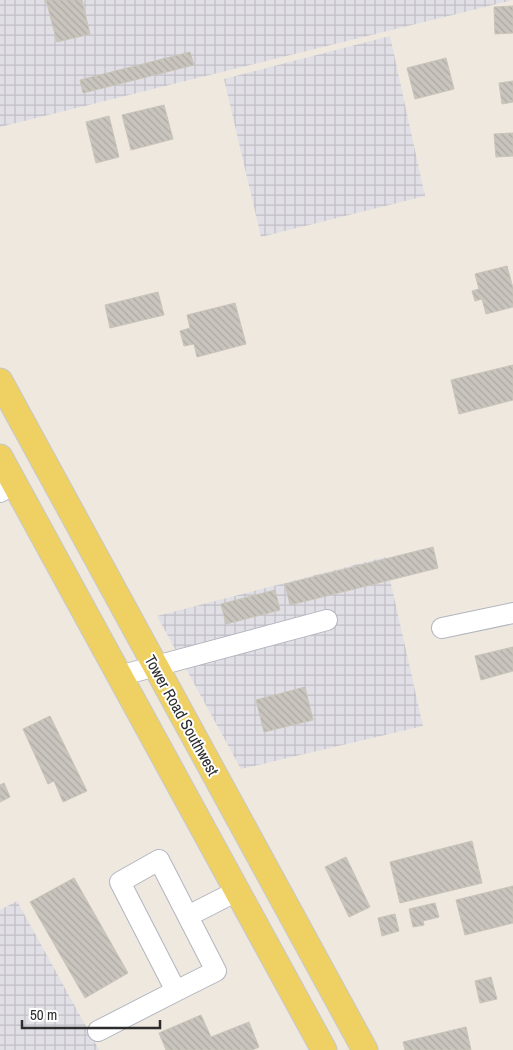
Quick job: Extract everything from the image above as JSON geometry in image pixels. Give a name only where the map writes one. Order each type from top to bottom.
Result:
[{"type":"main road","name":"Tower Road Southwest","points":[[0,381],[365,1050]]},
{"type":"main road","points":[[0,457],[7,488],[120,676],[324,1050]]},
{"type":"lane","points":[[442,628],[513,613]]},
{"type":"lane","points":[[120,676],[327,620]]},
{"type":"lane","points":[[98,1031],[216,971],[159,860],[120,882],[176,991]]},
{"type":"lane","points":[[188,916],[237,891]]},
{"type":"shaded area","points":[[0,0],[513,0],[0,127]]},
{"type":"shaded area","points":[[390,36],[425,196],[261,237],[224,79]]},
{"type":"shaded area","points":[[385,557],[423,726],[241,769],[157,616]]},
{"type":"shaded area","points":[[17,901],[99,1050],[0,1050],[0,910]]},
{"type":"building","points":[[46,0],[82,0],[90,34],[57,42]]},
{"type":"building","points":[[513,6],[513,33],[495,34],[494,7]]},
{"type":"building","points":[[190,52],[194,65],[83,93],[80,80]]},
{"type":"building","points":[[446,58],[454,89],[415,99],[407,68]]},
{"type":"building","points":[[513,81],[513,102],[502,104],[499,83]]},
{"type":"building","points":[[164,105],[173,139],[131,150],[122,115]]},
{"type":"building","points":[[109,116],[119,157],[96,163],[86,122]]},
{"type":"building","points":[[513,133],[513,156],[496,157],[494,134]]},
{"type":"building","points":[[507,266],[513,288],[513,307],[486,314],[482,299],[475,301],[472,291],[479,289],[475,274]]},
{"type":"building","points":[[158,292],[164,315],[110,328],[105,305]]},
{"type":"building","points":[[235,303],[246,344],[197,357],[194,344],[184,346],[180,331],[190,328],[187,315]]},
{"type":"building","points":[[513,365],[513,400],[459,414],[451,380]]},
{"type":"building","points":[[433,547],[438,568],[290,605],[285,584]]},
{"type":"building","points":[[275,590],[280,610],[226,624],[221,604]]},
{"type":"building","points":[[513,647],[513,671],[481,680],[475,656]]},
{"type":"building","points":[[305,687],[313,720],[264,732],[256,700]]},
{"type":"building","points":[[50,716],[87,791],[63,802],[54,781],[48,784],[23,729]]},
{"type":"building","points":[[4,783],[10,797],[0,802],[0,785]]},
{"type":"building","points":[[472,841],[482,883],[400,903],[390,862]]},
{"type":"building","points":[[346,857],[370,907],[349,917],[325,867]]},
{"type":"building","points":[[74,878],[128,973],[85,998],[30,902]]},
{"type":"building","points":[[513,886],[513,923],[465,935],[456,900]]},
{"type":"building","points":[[435,903],[439,917],[423,921],[424,925],[413,927],[409,909]]},
{"type":"building","points":[[395,914],[399,931],[382,936],[378,918]]},
{"type":"building","points":[[491,977],[497,999],[480,1003],[475,981]]},
{"type":"building","points":[[201,1015],[211,1037],[249,1022],[259,1047],[252,1050],[166,1050],[159,1033]]},
{"type":"building","points":[[466,1027],[471,1050],[405,1050],[403,1042]]}]
